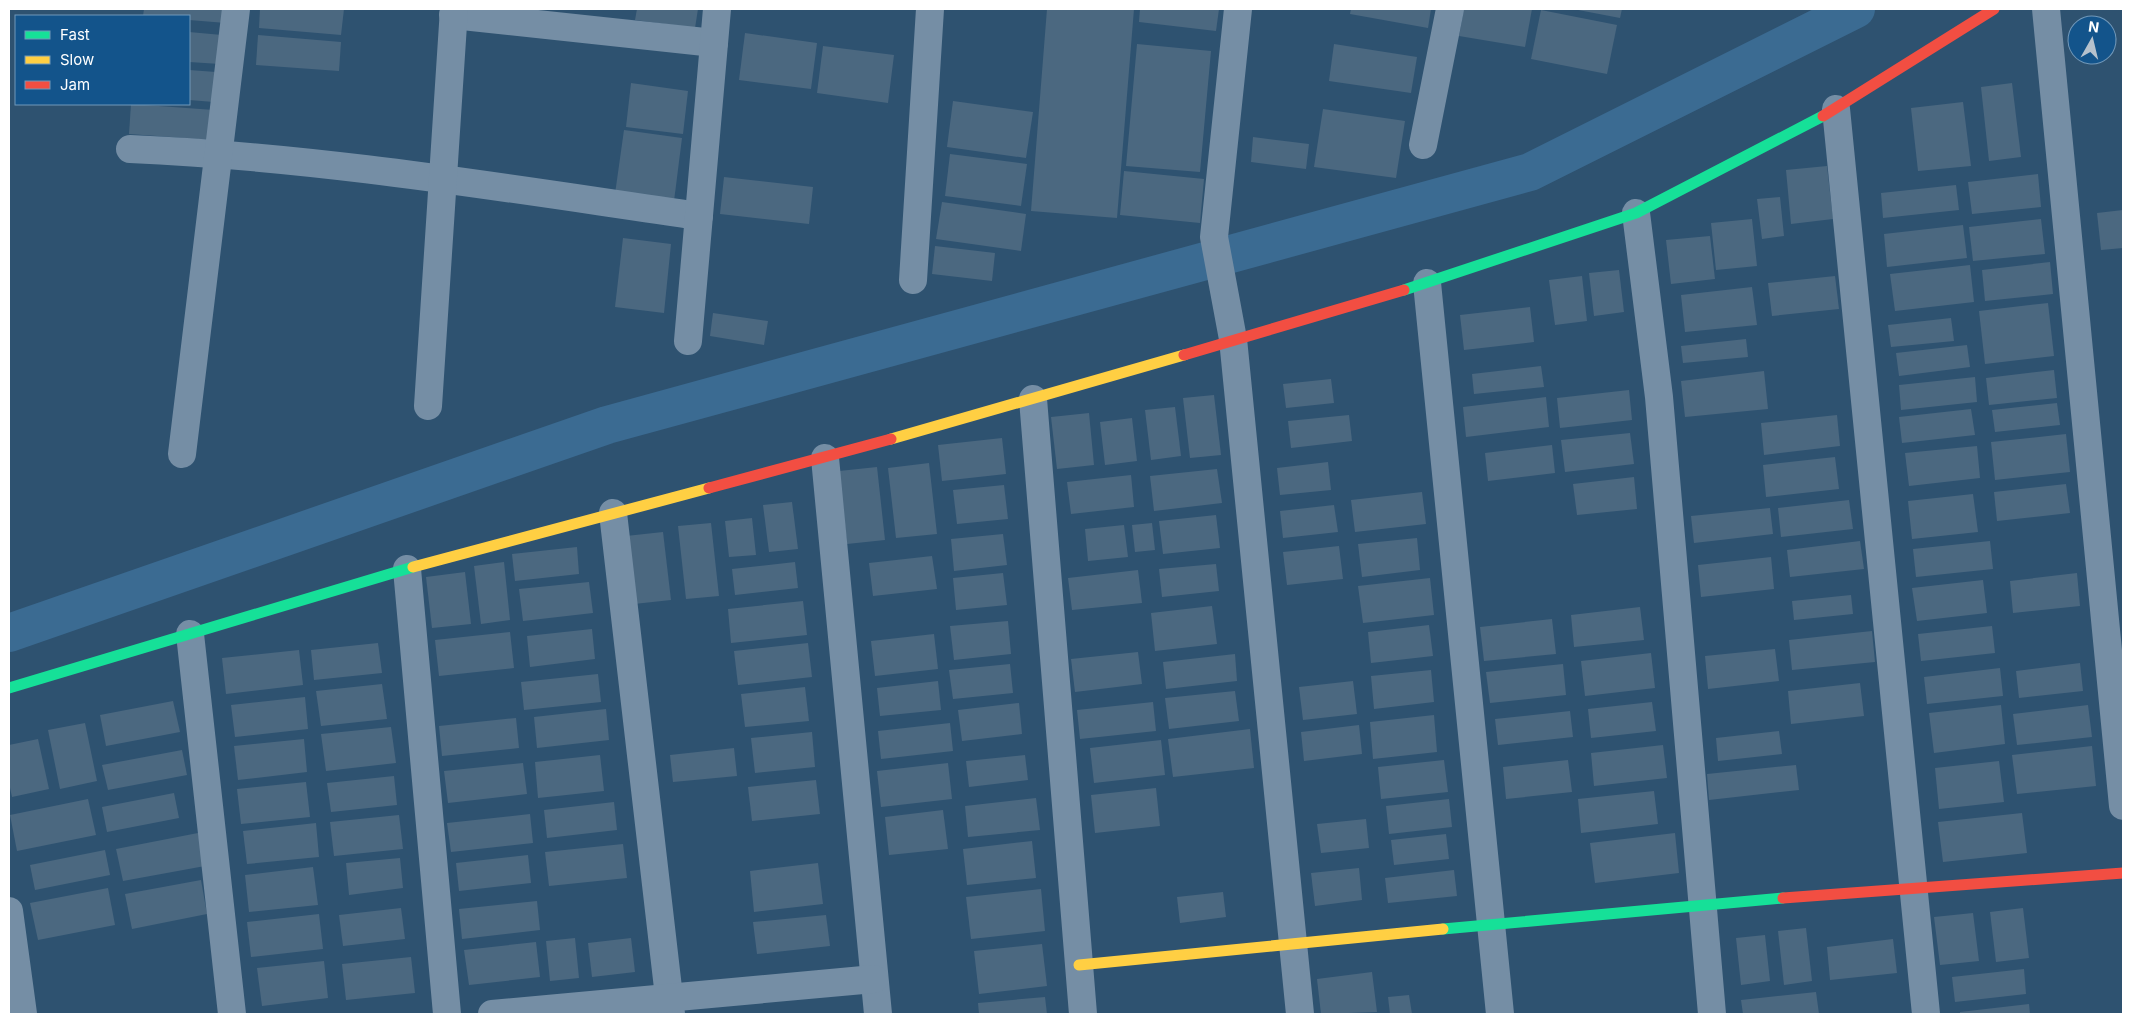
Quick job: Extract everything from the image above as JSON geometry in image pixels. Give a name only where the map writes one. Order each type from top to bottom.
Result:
[{"type":"street","points":[[182,454],[236,9]]},
{"type":"street","points":[[688,341],[717,9]]},
{"type":"street","points":[[913,280],[930,9]]},
{"type":"street","points":[[1238,9],[1214,236],[1232,339],[1300,1014]]},
{"type":"street","points":[[1423,145],[1450,9]]},
{"type":"street","points":[[9,688],[406,569],[825,458],[1033,399],[1427,283],[1636,213],[1836,109],[1994,9]]},
{"type":"street","points":[[2046,9],[2123,806]]},
{"type":"street","points":[[428,406],[453,12],[714,42]]},
{"type":"street","points":[[1836,109],[1926,1014]]},
{"type":"street","points":[[130,149],[220,153],[442,179],[699,216]]},
{"type":"street","points":[[1636,213],[1659,398],[1712,1014]]},
{"type":"street","points":[[1427,283],[1500,1014]]},
{"type":"street","points":[[1033,399],[1083,1014]]},
{"type":"street","points":[[825,458],[878,1014]]},
{"type":"street","points":[[613,513],[670,1006]]},
{"type":"street","points":[[406,569],[448,1014]]},
{"type":"street","points":[[190,634],[232,1014]]},
{"type":"street","points":[[1078,965],[1492,924],[1913,887],[2123,874]]},
{"type":"street","points":[[9,911],[23,1014]]},
{"type":"street","points":[[492,1014],[670,1006],[874,979]]},
{"type":"building","points":[[144,9],[227,9],[226,23],[190,20],[190,15],[143,15]]},
{"type":"building","points":[[260,9],[344,9],[341,35],[259,28]]},
{"type":"building","points":[[637,9],[698,9],[695,28],[635,20]]},
{"type":"building","points":[[1047,9],[1134,9],[1117,218],[1031,211]]},
{"type":"building","points":[[1140,9],[1219,9],[1216,31],[1139,22]]},
{"type":"building","points":[[1351,9],[1431,9],[1428,28],[1350,14]]},
{"type":"building","points":[[1464,9],[1532,9],[1525,47],[1459,36]]},
{"type":"building","points":[[1573,9],[1622,9],[1620,18]]},
{"type":"building","points":[[1541,10],[1617,25],[1607,74],[1531,59]]},
{"type":"building","points":[[190,32],[222,35],[220,64],[190,62]]},
{"type":"building","points":[[745,33],[817,43],[811,89],[739,80]]},
{"type":"building","points":[[258,35],[341,42],[339,71],[256,65]]},
{"type":"building","points":[[1137,44],[1211,51],[1200,172],[1126,166]]},
{"type":"building","points":[[1334,44],[1417,57],[1411,93],[1329,81]]},
{"type":"building","points":[[823,46],[894,55],[888,103],[817,93]]},
{"type":"building","points":[[190,70],[216,72],[214,102],[190,100]]},
{"type":"building","points":[[631,83],[688,91],[683,134],[626,127]]},
{"type":"building","points":[[2012,83],[2021,157],[1989,161],[1981,87]]},
{"type":"building","points":[[953,101],[1033,112],[1026,158],[947,147]]},
{"type":"building","points":[[1963,102],[1971,166],[1918,171],[1911,108]]},
{"type":"building","points":[[131,105],[214,110],[212,140],[129,134]]},
{"type":"building","points":[[1323,109],[1405,121],[1396,178],[1314,167]]},
{"type":"building","points":[[624,130],[682,138],[673,209],[614,201]]},
{"type":"building","points":[[1253,137],[1309,144],[1306,169],[1251,162]]},
{"type":"building","points":[[950,154],[1027,164],[1021,206],[945,196]]},
{"type":"building","points":[[1827,166],[1833,219],[1791,224],[1786,170]]},
{"type":"building","points":[[1124,171],[1204,179],[1200,223],[1120,215]]},
{"type":"building","points":[[2038,174],[2041,207],[1972,214],[1968,182]]},
{"type":"building","points":[[724,177],[813,187],[809,224],[720,214]]},
{"type":"building","points":[[1956,185],[1959,210],[1883,218],[1881,193]]},
{"type":"building","points":[[1780,197],[1784,236],[1762,239],[1757,199]]},
{"type":"building","points":[[942,202],[1026,214],[1021,251],[936,239]]},
{"type":"building","points":[[2123,210],[2123,248],[2101,250],[2097,213]]},
{"type":"building","points":[[1752,219],[1757,266],[1716,270],[1711,223]]},
{"type":"building","points":[[2041,219],[2045,254],[1973,261],[1969,227]]},
{"type":"building","points":[[1963,225],[1967,258],[1887,267],[1884,234]]},
{"type":"building","points":[[1710,236],[1715,279],[1671,284],[1666,240]]},
{"type":"building","points":[[623,238],[671,244],[664,313],[615,307]]},
{"type":"building","points":[[935,246],[995,253],[992,281],[932,274]]},
{"type":"building","points":[[2050,262],[2053,294],[1985,301],[1982,270]]},
{"type":"building","points":[[1970,265],[1974,302],[1895,311],[1890,274]]},
{"type":"building","points":[[1619,270],[1624,312],[1594,316],[1589,273]]},
{"type":"building","points":[[1582,276],[1587,321],[1555,325],[1549,280]]},
{"type":"building","points":[[1835,276],[1839,309],[1772,316],[1768,283]]},
{"type":"building","points":[[1752,287],[1757,325],[1685,332],[1681,295]]},
{"type":"building","points":[[2048,303],[2054,356],[1985,364],[1979,311]]},
{"type":"building","points":[[1530,307],[1534,342],[1464,350],[1460,315]]},
{"type":"building","points":[[713,313],[768,321],[764,345],[710,336]]},
{"type":"building","points":[[1951,318],[1954,341],[1891,347],[1888,325]]},
{"type":"building","points":[[1746,339],[1748,357],[1683,363],[1681,346]]},
{"type":"building","points":[[1967,345],[1970,367],[1899,376],[1896,353]]},
{"type":"building","points":[[1541,366],[1544,387],[1474,394],[1472,374]]},
{"type":"building","points":[[2054,370],[2057,398],[1989,405],[1986,378]]},
{"type":"building","points":[[1764,371],[1768,409],[1685,417],[1681,381]]},
{"type":"building","points":[[1975,377],[1977,402],[1901,410],[1899,385]]},
{"type":"building","points":[[1331,379],[1334,403],[1286,408],[1283,384]]},
{"type":"building","points":[[1629,390],[1632,420],[1560,428],[1557,398]]},
{"type":"building","points":[[1214,395],[1221,455],[1190,458],[1183,398]]},
{"type":"building","points":[[1546,397],[1549,427],[1466,437],[1463,407]]},
{"type":"building","points":[[2057,403],[2060,425],[1995,432],[1992,410]]},
{"type":"building","points":[[1175,407],[1181,456],[1151,460],[1145,410]]},
{"type":"building","points":[[1971,409],[1975,435],[1902,443],[1899,417]]},
{"type":"building","points":[[1089,413],[1094,465],[1057,469],[1051,417]]},
{"type":"building","points":[[1349,415],[1352,441],[1291,448],[1288,421]]},
{"type":"building","points":[[1837,415],[1840,446],[1764,455],[1761,423]]},
{"type":"building","points":[[1132,418],[1137,461],[1105,465],[1100,422]]},
{"type":"building","points":[[1630,433],[1634,464],[1565,472],[1561,440]]},
{"type":"building","points":[[2066,434],[2070,472],[1995,480],[1991,442]]},
{"type":"building","points":[[1002,438],[1006,474],[942,481],[938,445]]},
{"type":"building","points":[[1552,445],[1555,473],[1488,481],[1485,453]]},
{"type":"building","points":[[1977,446],[1980,478],[1909,486],[1905,453]]},
{"type":"building","points":[[1835,457],[1839,489],[1766,497],[1763,465]]},
{"type":"building","points":[[1328,462],[1331,490],[1280,495],[1277,468]]},
{"type":"building","points":[[929,463],[937,534],[896,538],[888,468]]},
{"type":"building","points":[[877,467],[885,540],[847,544],[839,471]]},
{"type":"building","points":[[1217,469],[1222,503],[1154,511],[1150,476]]},
{"type":"building","points":[[1131,475],[1134,507],[1071,514],[1067,482]]},
{"type":"building","points":[[1634,477],[1637,509],[1577,515],[1573,484]]},
{"type":"building","points":[[2066,484],[2070,513],[1997,521],[1994,492]]},
{"type":"building","points":[[1004,485],[1008,519],[957,524],[953,490]]},
{"type":"building","points":[[1422,492],[1426,524],[1355,532],[1351,500]]},
{"type":"building","points":[[1973,494],[1978,532],[1912,539],[1908,501]]},
{"type":"building","points":[[1849,500],[1853,529],[1781,537],[1778,508]]},
{"type":"building","points":[[792,502],[798,549],[769,552],[763,505]]},
{"type":"building","points":[[1334,505],[1338,532],[1283,538],[1280,511]]},
{"type":"building","points":[[1770,508],[1773,534],[1694,543],[1691,516]]},
{"type":"building","points":[[1216,515],[1220,548],[1163,554],[1159,521]]},
{"type":"building","points":[[752,518],[756,555],[729,557],[725,521]]},
{"type":"building","points":[[711,523],[719,596],[686,599],[678,526]]},
{"type":"building","points":[[1152,523],[1155,550],[1135,552],[1132,525]]},
{"type":"building","points":[[1124,525],[1128,557],[1088,561],[1085,529]]},
{"type":"building","points":[[663,532],[671,600],[634,604],[626,536]]},
{"type":"building","points":[[1003,534],[1007,565],[954,571],[951,539]]},
{"type":"building","points":[[1417,538],[1420,570],[1362,577],[1358,544]]},
{"type":"building","points":[[1860,541],[1864,569],[1790,577],[1787,550]]},
{"type":"building","points":[[1990,541],[1993,569],[1916,577],[1913,549]]},
{"type":"building","points":[[1339,546],[1343,579],[1287,585],[1283,552]]},
{"type":"building","points":[[577,547],[579,574],[515,581],[512,554]]},
{"type":"building","points":[[932,556],[937,589],[873,596],[869,563]]},
{"type":"building","points":[[1771,557],[1774,589],[1701,597],[1698,565]]},
{"type":"building","points":[[504,562],[510,620],[481,624],[474,566]]},
{"type":"building","points":[[795,562],[798,588],[735,595],[732,569]]},
{"type":"building","points":[[1216,564],[1219,591],[1162,597],[1159,569]]},
{"type":"building","points":[[1138,570],[1142,603],[1072,610],[1068,578]]},
{"type":"building","points":[[465,572],[471,624],[432,628],[426,577]]},
{"type":"building","points":[[1003,573],[1007,605],[956,610],[953,578]]},
{"type":"building","points":[[2077,573],[2080,606],[2013,613],[2010,581]]},
{"type":"building","points":[[1430,578],[1434,615],[1363,623],[1358,586]]},
{"type":"building","points":[[1983,580],[1987,613],[1917,621],[1912,588]]},
{"type":"building","points":[[589,582],[593,613],[523,621],[519,589]]},
{"type":"building","points":[[1851,595],[1853,614],[1794,620],[1792,601]]},
{"type":"building","points":[[803,601],[807,635],[731,643],[728,609]]},
{"type":"building","points":[[1212,606],[1217,644],[1155,651],[1151,613]]},
{"type":"building","points":[[1640,607],[1644,640],[1574,647],[1571,615]]},
{"type":"building","points":[[1552,619],[1556,654],[1484,661],[1480,627]]},
{"type":"building","points":[[1008,621],[1011,654],[954,660],[950,626]]},
{"type":"building","points":[[1429,625],[1433,656],[1371,663],[1368,632]]},
{"type":"building","points":[[1992,626],[1995,653],[1921,661],[1918,634]]},
{"type":"building","points":[[592,629],[595,659],[530,667],[527,636]]},
{"type":"building","points":[[1872,631],[1875,662],[1792,670],[1789,640]]},
{"type":"building","points":[[510,632],[514,668],[439,676],[435,640]]},
{"type":"building","points":[[934,634],[938,669],[875,676],[871,641]]},
{"type":"building","points":[[378,643],[382,673],[314,680],[311,650]]},
{"type":"building","points":[[808,643],[812,677],[738,685],[734,651]]},
{"type":"building","points":[[1775,649],[1779,681],[1708,689],[1705,656]]},
{"type":"building","points":[[299,650],[303,685],[226,694],[222,658]]},
{"type":"building","points":[[1138,652],[1142,684],[1075,692],[1071,659]]},
{"type":"building","points":[[1651,653],[1655,688],[1585,696],[1581,661]]},
{"type":"building","points":[[1235,654],[1237,681],[1166,689],[1163,662]]},
{"type":"building","points":[[2080,663],[2083,691],[2019,698],[2016,671]]},
{"type":"building","points":[[1010,664],[1013,693],[953,699],[949,670]]},
{"type":"building","points":[[1563,664],[1566,695],[1490,703],[1486,672]]},
{"type":"building","points":[[2000,668],[2003,696],[1927,704],[1924,677]]},
{"type":"building","points":[[1431,670],[1434,702],[1374,709],[1371,676]]},
{"type":"building","points":[[598,674],[601,702],[524,710],[521,682]]},
{"type":"building","points":[[938,681],[941,710],[880,716],[877,688]]},
{"type":"building","points":[[1353,681],[1357,714],[1303,720],[1299,687]]},
{"type":"building","points":[[1860,683],[1864,716],[1791,724],[1788,691]]},
{"type":"building","points":[[382,684],[387,719],[321,726],[316,691]]},
{"type":"building","points":[[805,687],[809,721],[745,727],[741,694]]},
{"type":"building","points":[[1235,691],[1239,721],[1169,729],[1165,698]]},
{"type":"building","points":[[305,697],[308,729],[235,737],[231,705]]},
{"type":"building","points":[[173,701],[180,732],[106,746],[100,715]]},
{"type":"building","points":[[1153,702],[1156,731],[1080,739],[1077,710]]},
{"type":"building","points":[[1652,702],[1656,731],[1591,738],[1588,709]]},
{"type":"building","points":[[1019,703],[1022,734],[962,741],[958,710]]},
{"type":"building","points":[[2001,705],[2005,744],[1934,753],[1929,713]]},
{"type":"building","points":[[2088,705],[2092,737],[2017,745],[2013,714]]},
{"type":"building","points":[[606,709],[609,740],[537,748],[534,717]]},
{"type":"building","points":[[1570,711],[1573,737],[1498,745],[1495,719]]},
{"type":"building","points":[[1434,715],[1437,752],[1373,759],[1370,722]]},
{"type":"building","points":[[516,718],[519,748],[442,756],[439,726]]},
{"type":"building","points":[[85,723],[97,781],[60,789],[48,730]]},
{"type":"building","points":[[950,723],[953,751],[881,759],[878,731]]},
{"type":"building","points":[[1359,725],[1362,754],[1304,761],[1301,732]]},
{"type":"building","points":[[391,727],[396,763],[326,771],[321,734]]},
{"type":"building","points":[[1250,729],[1254,768],[1173,777],[1168,739]]},
{"type":"building","points":[[1779,731],[1782,754],[1718,761],[1716,738]]},
{"type":"building","points":[[812,732],[815,767],[755,773],[751,738]]},
{"type":"building","points":[[38,739],[49,789],[12,797],[9,783],[9,745]]},
{"type":"building","points":[[304,739],[307,772],[238,780],[234,746]]},
{"type":"building","points":[[1161,740],[1165,775],[1094,783],[1090,748]]},
{"type":"building","points":[[1663,745],[1667,778],[1594,786],[1591,753]]},
{"type":"building","points":[[2092,746],[2096,786],[2017,794],[2012,755]]},
{"type":"building","points":[[734,748],[737,776],[673,782],[670,755]]},
{"type":"building","points":[[182,750],[187,775],[108,790],[102,765]]},
{"type":"building","points":[[600,755],[604,791],[538,798],[535,762]]},
{"type":"building","points":[[1025,755],[1028,780],[969,787],[966,761]]},
{"type":"building","points":[[1444,760],[1448,792],[1381,799],[1378,767]]},
{"type":"building","points":[[1568,760],[1572,792],[1506,799],[1503,767]]},
{"type":"building","points":[[1999,761],[2004,802],[1939,809],[1935,768]]},
{"type":"building","points":[[523,763],[527,794],[448,803],[444,771]]},
{"type":"building","points":[[948,763],[952,799],[881,807],[877,771]]},
{"type":"building","points":[[1796,765],[1799,790],[1709,800],[1707,774]]},
{"type":"building","points":[[394,776],[397,805],[331,812],[327,783]]},
{"type":"building","points":[[816,780],[820,814],[752,821],[748,787]]},
{"type":"building","points":[[306,782],[310,817],[241,824],[237,789]]},
{"type":"building","points":[[1156,788],[1160,826],[1095,833],[1091,795]]},
{"type":"building","points":[[1654,791],[1658,824],[1581,833],[1578,799]]},
{"type":"building","points":[[174,793],[179,818],[107,832],[102,807]]},
{"type":"building","points":[[1036,798],[1040,830],[968,837],[965,806]]},
{"type":"building","points":[[88,799],[96,835],[17,851],[10,815]]},
{"type":"building","points":[[1449,799],[1452,827],[1389,834],[1386,806]]},
{"type":"building","points":[[614,802],[617,830],[547,838],[544,810]]},
{"type":"building","points":[[943,810],[948,849],[889,855],[885,817]]},
{"type":"building","points":[[2022,813],[2027,853],[1943,862],[1938,822]]},
{"type":"building","points":[[530,814],[533,843],[451,852],[447,823]]},
{"type":"building","points":[[399,815],[403,849],[334,856],[330,822]]},
{"type":"building","points":[[1366,819],[1369,848],[1321,853],[1317,824]]},
{"type":"building","points":[[316,823],[319,857],[247,864],[243,831]]},
{"type":"building","points":[[198,833],[205,866],[123,881],[116,849]]},
{"type":"building","points":[[1675,833],[1679,873],[1595,883],[1590,843]]},
{"type":"building","points":[[1446,834],[1449,859],[1394,865],[1391,840]]},
{"type":"building","points":[[1032,841],[1036,878],[967,885],[963,849]]},
{"type":"building","points":[[623,844],[627,878],[549,886],[545,852]]},
{"type":"building","points":[[105,850],[110,875],[35,890],[30,865]]},
{"type":"building","points":[[528,855],[531,883],[459,891],[456,863]]},
{"type":"building","points":[[400,858],[403,888],[349,895],[346,863]]},
{"type":"building","points":[[818,863],[823,904],[754,912],[750,871]]},
{"type":"building","points":[[313,867],[318,905],[249,912],[245,875]]},
{"type":"building","points":[[1359,868],[1362,900],[1315,906],[1311,873]]},
{"type":"building","points":[[1454,870],[1457,896],[1388,903],[1385,878]]},
{"type":"building","points":[[201,880],[207,914],[132,929],[125,894]]},
{"type":"building","points":[[108,888],[115,925],[38,940],[30,903]]},
{"type":"building","points":[[1041,889],[1045,931],[971,939],[966,897]]},
{"type":"building","points":[[1223,892],[1226,917],[1180,923],[1177,897]]},
{"type":"building","points":[[537,901],[540,930],[462,939],[459,909]]},
{"type":"building","points":[[401,908],[405,939],[343,946],[339,915]]},
{"type":"building","points":[[2023,908],[2029,958],[1996,962],[1990,912]]},
{"type":"building","points":[[1973,913],[1979,961],[1940,965],[1934,917]]},
{"type":"building","points":[[319,914],[323,949],[251,957],[247,922]]},
{"type":"building","points":[[826,915],[830,946],[757,954],[753,922]]},
{"type":"building","points":[[1806,928],[1812,981],[1784,985],[1778,931]]},
{"type":"building","points":[[1765,935],[1770,981],[1741,985],[1736,938]]},
{"type":"building","points":[[575,938],[579,978],[550,981],[546,941]]},
{"type":"building","points":[[631,938],[635,972],[592,977],[588,943]]},
{"type":"building","points":[[1893,939],[1897,973],[1830,980],[1827,947]]},
{"type":"building","points":[[536,942],[540,977],[469,985],[464,950]]},
{"type":"building","points":[[1042,944],[1047,986],[979,994],[974,951]]},
{"type":"building","points":[[411,957],[415,993],[346,1000],[342,964]]},
{"type":"building","points":[[324,961],[328,998],[262,1006],[257,968]]},
{"type":"building","points":[[2024,969],[2026,994],[1955,1002],[1952,977]]},
{"type":"building","points":[[1372,972],[1377,1012],[1321,1014],[1317,979]]},
{"type":"building","points":[[1816,992],[1819,1014],[1743,1014],[1741,1000]]},
{"type":"building","points":[[1409,995],[1412,1014],[1390,1014],[1388,997]]},
{"type":"building","points":[[1045,997],[1047,1014],[979,1014],[978,1003]]},
{"type":"building","points":[[2029,1004],[2030,1014],[1960,1014],[1960,1012]]},
{"type":"waterway","points":[[9,633],[607,425],[1530,172],[1856,9]]},
{"type":"traffic: fast","points":[[1404,290],[1636,213],[1823,116]]},
{"type":"traffic: fast","points":[[9,688],[413,567]]},
{"type":"traffic: fast","points":[[1443,929],[1783,898]]},
{"type":"traffic: slow","points":[[891,439],[1184,355]]},
{"type":"traffic: slow","points":[[413,567],[709,488]]},
{"type":"traffic: slow","points":[[1079,965],[1443,929]]},
{"type":"traffic: jam","points":[[1823,116],[1994,9]]},
{"type":"traffic: jam","points":[[1184,355],[1404,290]]},
{"type":"traffic: jam","points":[[709,488],[891,439]]},
{"type":"traffic: jam","points":[[1783,898],[2123,873]]}]
